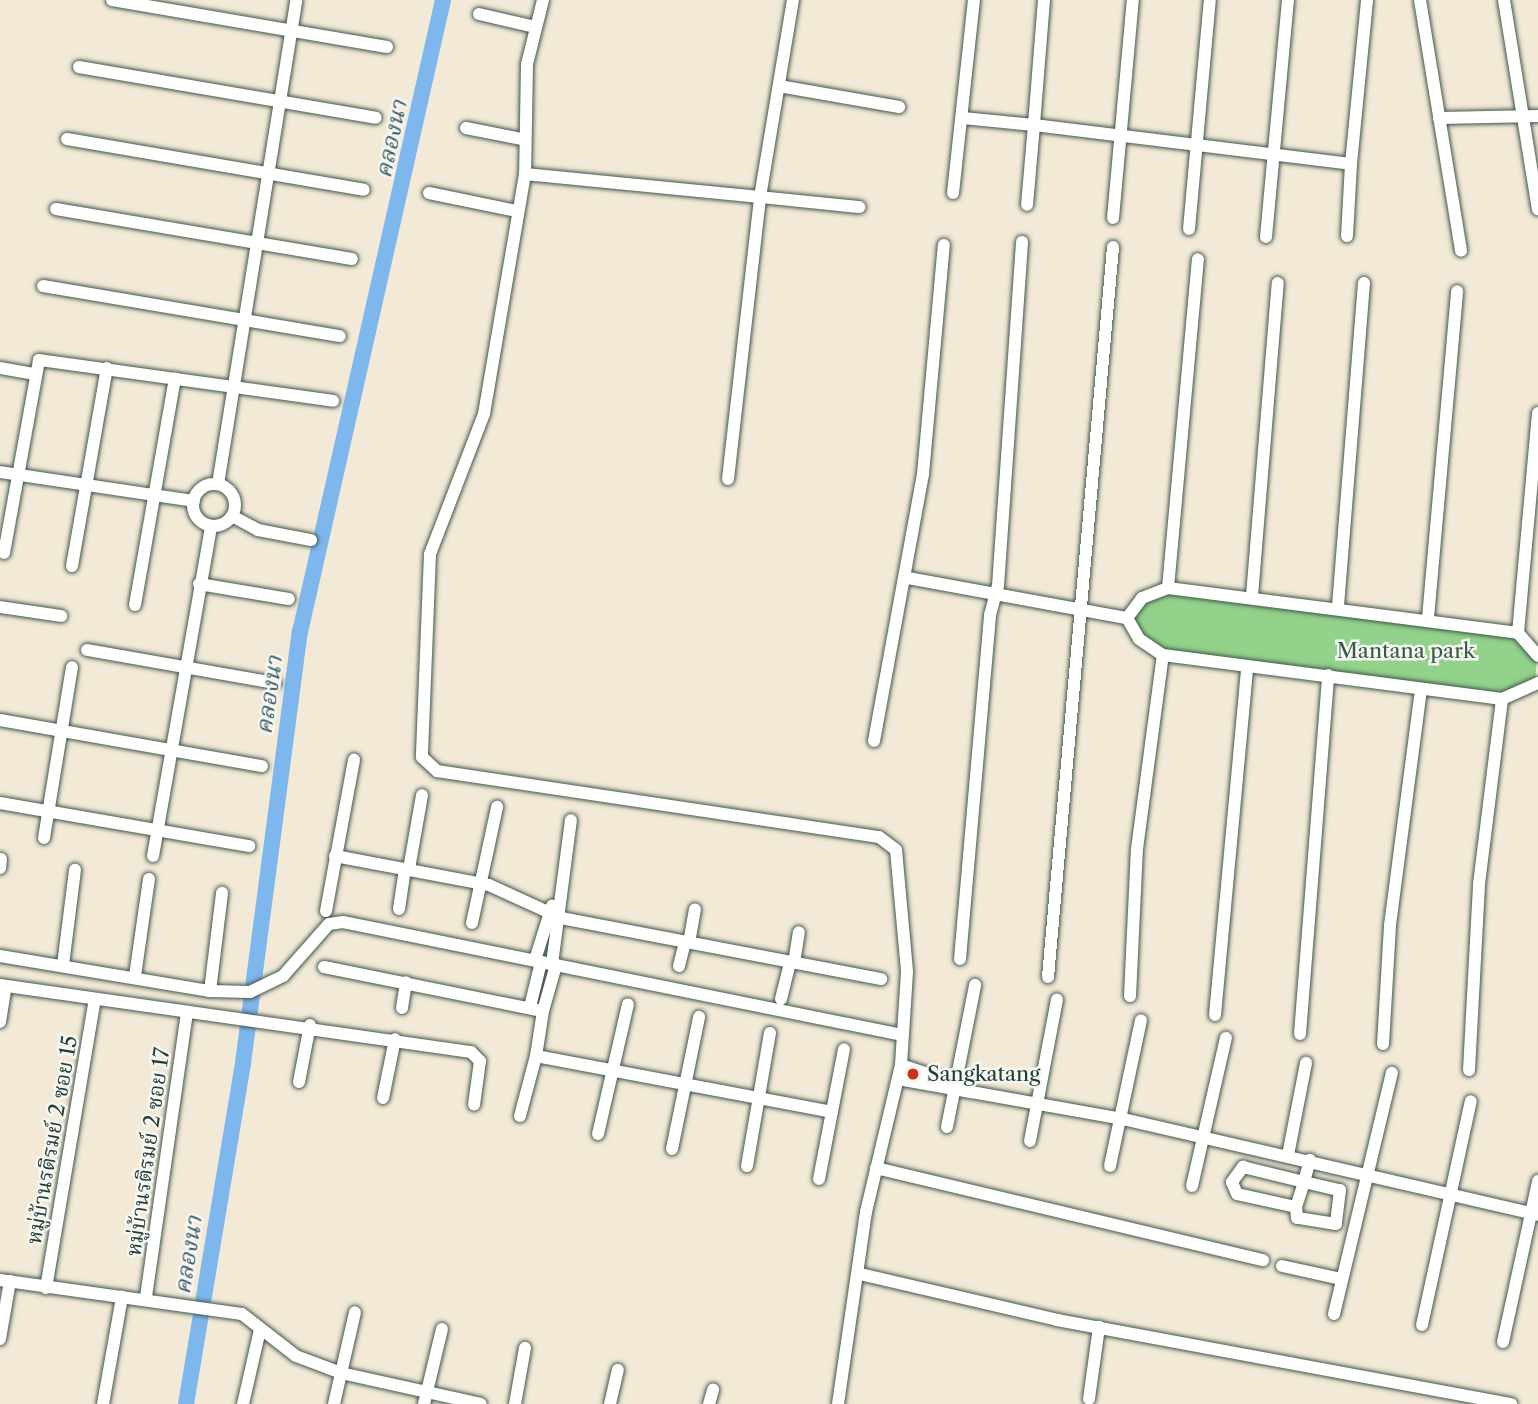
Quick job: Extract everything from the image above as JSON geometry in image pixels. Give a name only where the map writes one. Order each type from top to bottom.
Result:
[{"type":"street","points":[[112,0],[387,47]]},
{"type":"street","points":[[218,484],[296,0]]},
{"type":"street","points":[[543,0],[535,27],[521,139],[525,173],[484,414],[430,554],[422,757],[437,771],[879,837],[896,850],[902,867],[907,995],[901,1065],[876,1168],[838,1404]]},
{"type":"street","points":[[728,479],[760,197],[793,0]]},
{"type":"street","points":[[953,194],[974,0]]},
{"type":"street","points":[[1027,205],[1044,0]]},
{"type":"street","points":[[1113,218],[1133,0]]},
{"type":"street","points":[[1189,229],[1210,0]]},
{"type":"street","points":[[1266,237],[1288,0]]},
{"type":"street","points":[[1347,236],[1367,0]]},
{"type":"street","points":[[1420,0],[1461,251]]},
{"type":"street","points":[[1503,0],[1538,209]]},
{"type":"street","points":[[479,15],[535,27]]},
{"type":"street","points":[[79,67],[376,118]]},
{"type":"street","points":[[779,86],[899,107]]},
{"type":"street","points":[[1439,118],[1538,116]]},
{"type":"street","points":[[963,118],[1351,164]]},
{"type":"street","points":[[466,128],[521,139]]},
{"type":"street","points":[[67,139],[364,190]]},
{"type":"street","points":[[525,173],[859,207]]},
{"type":"street","points":[[429,193],[517,211]]},
{"type":"street","points":[[56,209],[352,259]]},
{"type":"street","points":[[960,959],[995,598],[1022,242]]},
{"type":"street","points":[[874,741],[908,578],[944,245]]},
{"type":"street","points":[[1048,977],[1078,608],[1113,247]]},
{"type":"street","points":[[1168,588],[1198,259]]},
{"type":"street","points":[[1339,606],[1364,282]]},
{"type":"street","points":[[1252,596],[1278,283]]},
{"type":"street","points":[[43,286],[340,337]]},
{"type":"street","points":[[1428,618],[1457,292]]},
{"type":"street","points":[[4,552],[34,374],[42,359],[333,401]]},
{"type":"street","points":[[0,368],[34,374]]},
{"type":"street","points":[[72,566],[89,486],[107,368]]},
{"type":"street","points":[[135,606],[158,498],[175,379]]},
{"type":"street","points":[[1518,633],[1538,413]]},
{"type":"street","points":[[0,472],[158,498],[194,501]]},
{"type":"street","points":[[211,526],[197,517],[194,501],[202,488],[218,484]]},
{"type":"street","points":[[218,484],[235,500],[232,516]]},
{"type":"street","points":[[211,526],[232,516]]},
{"type":"street","points":[[232,516],[258,530],[311,540]]},
{"type":"street","points":[[153,856],[211,526]]},
{"type":"street","points":[[908,578],[995,598],[1078,608],[1127,618],[1139,639],[1163,656],[1502,699],[1538,683]]},
{"type":"street","points":[[199,584],[289,599]]},
{"type":"street","points":[[1127,618],[1142,598],[1168,588],[1339,606],[1518,633],[1538,656]]},
{"type":"street","points":[[0,607],[61,616]]},
{"type":"street","points":[[87,650],[275,683]]},
{"type":"street","points":[[1130,996],[1137,849],[1163,656]]},
{"type":"street","points":[[44,838],[72,667]]},
{"type":"street","points":[[1215,1016],[1247,667]]},
{"type":"street","points":[[1300,1034],[1328,675]]},
{"type":"street","points":[[1383,1044],[1390,925],[1421,690]]},
{"type":"street","points":[[1469,1070],[1479,884],[1502,699]]},
{"type":"street","points":[[0,720],[262,766]]},
{"type":"street","points":[[326,911],[354,760]]},
{"type":"street","points":[[399,909],[422,795]]},
{"type":"street","points":[[0,803],[249,846]]},
{"type":"street","points":[[472,923],[497,807]]},
{"type":"street","points":[[520,1116],[536,1056],[543,1011],[552,905],[570,820]]},
{"type":"street","points":[[335,856],[481,884],[552,905],[561,918],[881,979]]},
{"type":"street","points":[[63,965],[75,870]]},
{"type":"street","points":[[135,976],[149,879]]},
{"type":"street","points":[[210,991],[222,893]]},
{"type":"street","points":[[679,966],[695,910]]},
{"type":"street","points":[[530,1007],[561,918]]},
{"type":"street","points":[[0,956],[135,976],[210,991],[250,992],[271,983],[333,923],[902,1035]]},
{"type":"street","points":[[781,999],[799,932]]},
{"type":"street","points":[[324,967],[543,1011]]},
{"type":"street","points":[[402,1008],[406,982]]},
{"type":"street","points":[[947,1127],[975,985]]},
{"type":"street","points":[[0,1022],[3,986],[187,1013],[267,1019],[395,1039],[477,1056],[474,1104]]},
{"type":"street","name":"หมู่บ้านรติรมย์ 2 ซอย 15","points":[[46,1288],[95,999]]},
{"type":"street","points":[[1030,1141],[1057,1000]]},
{"type":"street","points":[[598,1134],[628,1004]]},
{"type":"street","name":"หมู่บ้านรติรมย์ 2 ซอย 17","points":[[153,1299],[187,1013]]},
{"type":"street","points":[[672,1149],[699,1017]]},
{"type":"street","points":[[1110,1166],[1123,1119],[1141,1020]]},
{"type":"street","points":[[299,1082],[310,1026]]},
{"type":"street","points":[[747,1166],[761,1098],[770,1033]]},
{"type":"street","points":[[1192,1186],[1226,1038]]},
{"type":"street","points":[[383,1098],[395,1039]]},
{"type":"street","points":[[819,1179],[844,1049]]},
{"type":"street","points":[[536,1056],[612,1068],[832,1112]]},
{"type":"street","points":[[1288,1156],[1306,1063]]},
{"type":"street","points":[[901,1065],[957,1086]]},
{"type":"street","points":[[1334,1314],[1392,1073]]},
{"type":"street","points":[[898,1079],[957,1086],[1123,1119],[1367,1172],[1534,1214]]},
{"type":"street","points":[[1422,1325],[1471,1101]]},
{"type":"street","points":[[1296,1207],[1237,1194],[1232,1182],[1243,1167],[1304,1182],[1342,1192],[1339,1221],[1301,1220],[1296,1207],[1304,1182],[1310,1160]]},
{"type":"street","points":[[876,1168],[1264,1261]]},
{"type":"street","points":[[1503,1342],[1534,1214],[1538,1181]]},
{"type":"street","points":[[1282,1266],[1341,1279]]},
{"type":"street","points":[[860,1274],[1099,1327],[1511,1404]]},
{"type":"street","points":[[0,1339],[5,1281],[153,1299],[242,1314],[296,1356],[341,1373],[425,1399],[481,1404]]},
{"type":"street","points":[[103,1404],[121,1297]]},
{"type":"street","points":[[334,1404],[355,1312]]},
{"type":"street","points":[[1089,1399],[1099,1327]]},
{"type":"street","points":[[425,1399],[442,1329]]},
{"type":"street","points":[[243,1404],[260,1330]]},
{"type":"street","points":[[515,1404],[525,1348]]},
{"type":"street","points":[[610,1404],[618,1370]]},
{"type":"street","points":[[709,1404],[713,1390]]},
{"type":"green space","name":"Mantana park","points":[[1168,588],[1518,633],[1537,655],[1535,686],[1502,699],[1163,652],[1139,639],[1132,613]]},
{"type":"waterway","name":"คลองนา","points":[[186,1404],[243,1063],[300,632],[443,0]]},
{"type":"place","name":"Sangkatang","points":[[913,1074]]}]
